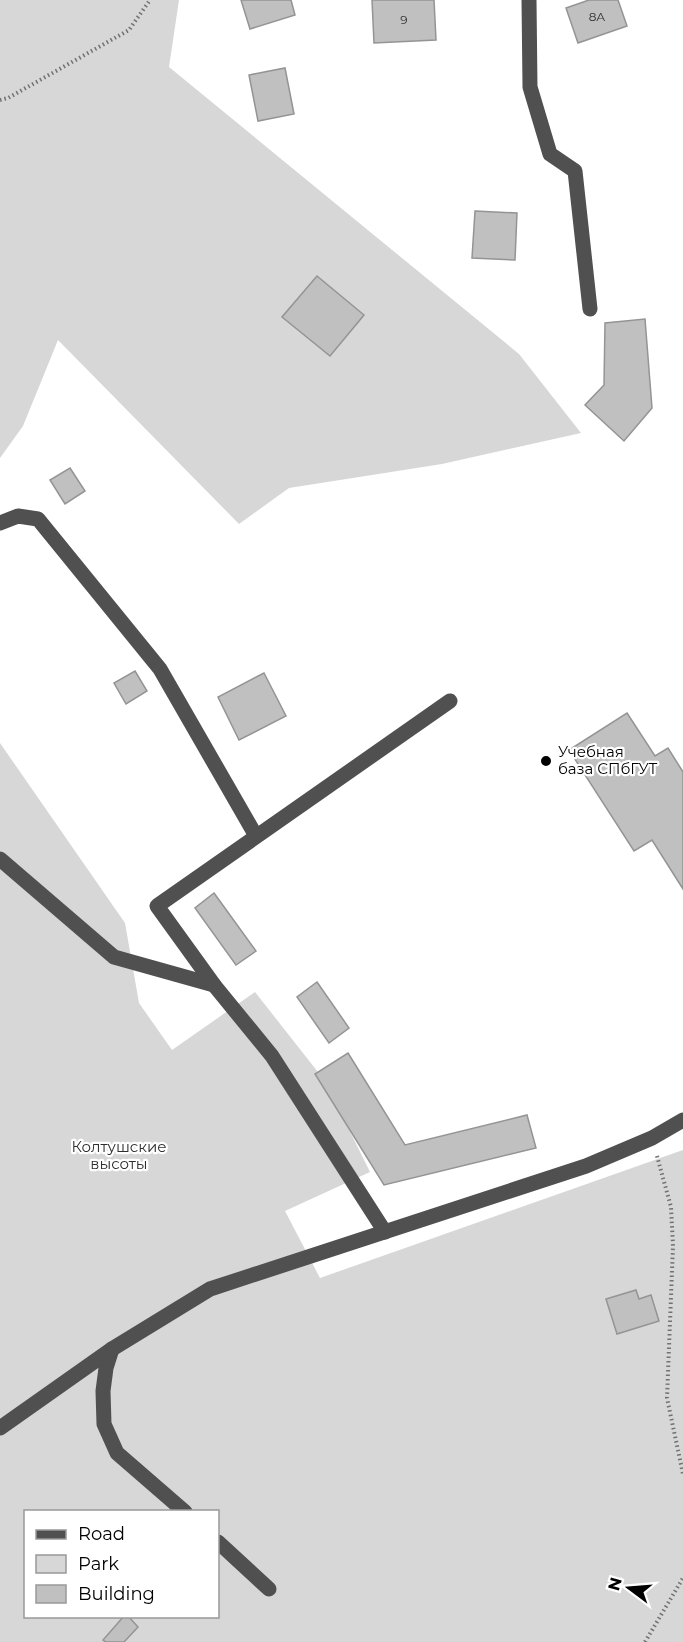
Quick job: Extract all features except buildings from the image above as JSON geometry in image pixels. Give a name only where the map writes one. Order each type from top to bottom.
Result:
[{"type":"street","points":[[529,0],[530,87],[550,154],[575,171],[590,309]]},
{"type":"street","points":[[0,523],[18,516],[38,519],[160,669],[256,836]]},
{"type":"street","points":[[385,1232],[272,1056],[214,985],[157,906],[450,702]]},
{"type":"street","points":[[0,859],[114,957],[214,985]]},
{"type":"street","points":[[0,1428],[112,1349],[210,1289],[586,1166],[652,1138],[683,1120]]},
{"type":"street","points":[[112,1349],[106,1368],[103,1391],[104,1424],[117,1453],[183,1510]]},
{"type":"street","points":[[219,1543],[269,1589]]},
{"type":"path","points":[[0,100],[8,98],[129,30],[150,0]]},
{"type":"path","points":[[652,1138],[670,1208],[673,1246],[667,1398],[683,1474]]},
{"type":"path","points":[[645,1642],[683,1578]]},
{"type":"green space","points":[[0,0],[179,0],[169,67],[519,354],[581,433],[442,464],[289,488],[239,524],[58,340],[23,426],[0,458]]},
{"type":"green space","name":"Колтушские высоты","points":[[0,743],[125,923],[139,1003],[172,1050],[255,992],[325,1081],[370,1172],[285,1211],[320,1278],[683,1150],[683,1642],[0,1642]]},
{"type":"place","name":"Учебная база СПбГУТ","points":[[546,761]]}]
